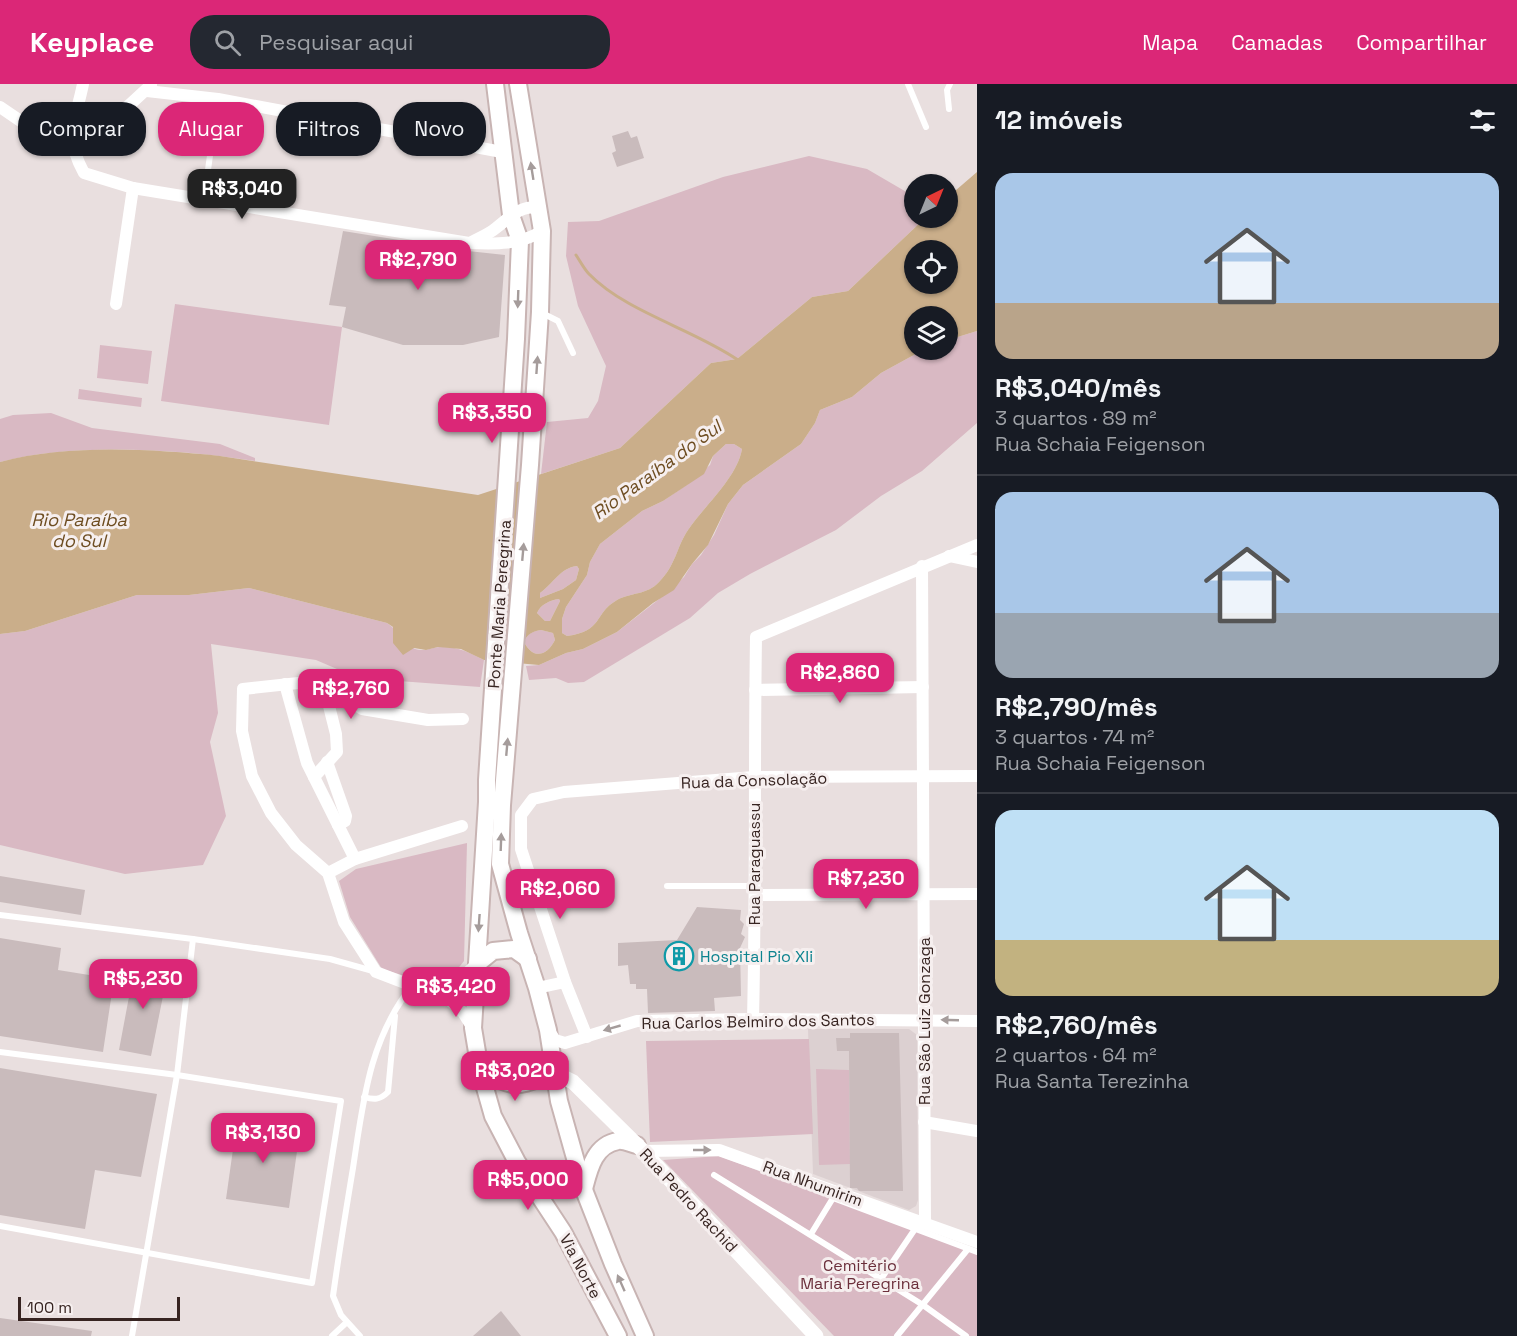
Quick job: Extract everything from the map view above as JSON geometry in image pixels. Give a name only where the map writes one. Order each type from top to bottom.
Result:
[{"type":"main road","points":[[495,84],[511,215],[520,241]]},
{"type":"main road","name":"Ponte Maria Peregrina","points":[[495,803],[530,465],[540,312],[542,231],[518,84]]},
{"type":"main road","name":"Ponte Maria Peregrina","points":[[495,803],[487,780],[509,462],[520,241]]},
{"type":"main road","name":"Via Norte","points":[[495,803],[500,864],[548,1030],[559,1101],[584,1190],[645,1336]]},
{"type":"main road","name":"Via Norte","points":[[495,803],[477,964],[473,1028],[480,1070],[493,1116],[517,1162],[563,1232],[618,1336]]},
{"type":"main road","points":[[477,964],[493,951],[514,949],[528,959]]},
{"type":"main road","points":[[480,1070],[506,1084],[524,1086],[555,1073]]},
{"type":"main road","points":[[584,1190],[591,1161],[602,1149],[619,1141],[640,1148]]},
{"type":"street","points":[[78,102],[83,84]]},
{"type":"street","points":[[133,102],[149,87],[502,152]]},
{"type":"street","points":[[0,107],[18,119]]},
{"type":"street","points":[[74,156],[84,173],[134,188],[469,243],[498,245],[531,238],[542,231]]},
{"type":"street","points":[[116,303],[134,188]]},
{"type":"street","points":[[469,243],[495,229],[511,215],[525,207],[538,207]]},
{"type":"street","points":[[922,566],[977,544]]},
{"type":"street","points":[[949,556],[977,562]]},
{"type":"street","name":"Rua Paraguassu","points":[[753,1019],[756,637],[922,566]]},
{"type":"street","name":"Rua São Luiz Gonzaga","points":[[920,1226],[924,1122],[925,895],[922,566]]},
{"type":"street","points":[[463,719],[428,720],[362,709],[317,681],[243,689],[242,731],[252,776],[271,813],[296,845],[328,873],[344,922],[376,972],[449,1000],[462,1011],[473,1028]]},
{"type":"street","points":[[285,684],[307,763],[355,859]]},
{"type":"street","points":[[314,777],[337,752],[336,734],[324,686]]},
{"type":"street","points":[[755,690],[923,687]]},
{"type":"street","points":[[327,762],[347,819],[338,825]]},
{"type":"street","name":"Rua da Consolação","points":[[565,982],[521,849],[521,816],[533,799],[564,792],[754,777],[977,776]]},
{"type":"street","points":[[328,873],[355,859],[462,826]]},
{"type":"street","points":[[755,891],[977,894]]},
{"type":"street","points":[[418,987],[447,986],[460,979],[477,964]]},
{"type":"street","points":[[537,988],[565,982],[588,1037]]},
{"type":"street","name":"Rua Carlos Belmiro dos Santos","points":[[548,1030],[555,1040],[566,1043],[637,1021],[753,1019],[977,1021]]},
{"type":"street","name":"Rua Pedro Rachid","points":[[555,1073],[573,1082],[640,1148],[816,1336]]},
{"type":"street","points":[[924,1122],[977,1131]]},
{"type":"street","name":"Rua Nhumirim","points":[[640,1148],[719,1150],[973,1246]]},
{"type":"lane","points":[[908,84],[926,127]]},
{"type":"lane","points":[[949,109],[947,90],[950,84]]},
{"type":"lane","points":[[204,198],[218,99]]},
{"type":"lane","points":[[540,312],[558,321],[573,353]]},
{"type":"lane","points":[[667,886],[755,891]]},
{"type":"lane","points":[[0,915],[330,959],[376,972]]},
{"type":"lane","points":[[132,1336],[177,1075],[193,939]]},
{"type":"lane","points":[[360,1336],[341,1315],[333,1296],[364,1097],[377,1048],[398,1002],[418,987]]},
{"type":"lane","points":[[364,1097],[375,1100],[388,1092],[396,1009]]},
{"type":"lane","points":[[0,1052],[177,1075],[341,1101],[312,1283],[0,1226]]},
{"type":"lane","points":[[714,1175],[811,1234],[966,1336]]},
{"type":"lane","points":[[811,1234],[833,1198],[920,1226],[881,1279]]},
{"type":"lane","points":[[897,1336],[973,1246],[977,1252]]},
{"type":"lane","points":[[332,1336],[347,1322]]},
{"type":"shaded area","points":[[808,1029],[909,1029],[917,1035],[918,1200],[916,1206],[909,1210],[813,1174]]},
{"type":"green space","points":[[809,156],[867,169],[904,191],[904,228],[914,228],[848,291],[812,297],[737,359],[711,363],[620,448],[541,474],[547,422],[588,418],[598,401],[606,366],[578,306],[566,256],[568,222],[599,221],[723,177]]},
{"type":"green space","points":[[175,304],[342,327],[329,425],[161,401]]},
{"type":"green space","points":[[977,331],[977,423],[922,471],[881,496],[836,530],[718,593],[690,618],[584,682],[568,683],[556,678],[529,680],[526,666],[539,665],[566,653],[583,649],[617,632],[684,577],[714,535],[728,504],[743,485],[801,444],[815,423],[820,410],[852,397],[881,373],[905,360],[958,360],[958,337]]},
{"type":"green space","points":[[100,345],[152,351],[148,384],[97,378]]},
{"type":"green space","points":[[79,389],[142,398],[141,407],[78,399]]},
{"type":"green space","points":[[51,413],[92,428],[220,444],[255,458],[255,461],[194,453],[93,450],[29,456],[0,462],[0,419],[13,415]]},
{"type":"green space","points":[[726,444],[734,444],[742,449],[734,471],[688,530],[665,576],[649,589],[623,597],[609,605],[593,626],[587,630],[567,636],[562,633],[562,619],[566,607],[587,575],[590,562],[600,544],[642,511],[663,501],[688,484],[710,465],[713,456]]},
{"type":"green space","points":[[577,566],[579,569],[576,580],[563,589],[540,598],[540,593],[561,573]]},
{"type":"green space","points":[[249,588],[387,623],[408,644],[418,650],[445,647],[468,652],[484,660],[480,687],[358,678],[316,660],[211,644],[218,713],[210,742],[226,816],[203,865],[125,874],[0,845],[0,634],[25,631],[137,595],[189,595]]},
{"type":"green space","points":[[559,599],[550,621],[545,621],[537,613],[546,603]]},
{"type":"green space","points":[[541,630],[553,633],[555,640],[548,650],[540,654],[532,652],[524,642],[530,633]]},
{"type":"green space","points":[[467,843],[464,961],[452,976],[428,983],[382,969],[350,917],[339,881],[356,869]]},
{"type":"green space","points":[[809,1039],[813,1134],[650,1142],[646,1041]]},
{"type":"green space","points":[[816,1069],[849,1070],[850,1164],[819,1165]]},
{"type":"green space","name":"Cemitério Maria Peregrina","points":[[719,1156],[977,1252],[977,1336],[834,1336],[663,1160]]},
{"type":"water","name":"Rio Paraíba do Sul","points":[[977,172],[977,331],[958,337],[958,306],[904,306],[905,360],[881,373],[852,397],[820,410],[815,423],[801,444],[743,485],[728,504],[708,545],[674,590],[653,603],[617,632],[583,649],[566,653],[539,665],[484,660],[461,649],[438,647],[426,650],[414,648],[403,655],[393,643],[393,627],[387,623],[249,588],[189,595],[137,595],[25,631],[0,634],[0,462],[53,452],[81,450],[166,451],[220,456],[478,495],[620,448],[711,363],[737,359],[812,297],[848,291],[914,228],[958,228],[958,188]],"holes":[[[726,444],[734,444],[742,449],[734,471],[688,530],[665,576],[649,589],[623,597],[609,605],[593,626],[587,630],[567,636],[562,633],[562,619],[566,607],[587,575],[590,562],[600,544],[642,511],[663,501],[704,474],[713,456]],[[577,566],[579,569],[576,580],[563,589],[540,598],[540,593],[561,573]],[[559,599],[550,621],[545,621],[537,613],[538,610],[552,600]],[[541,630],[553,633],[555,640],[548,650],[540,654],[532,652],[524,642],[529,635]]]},
{"type":"building","points":[[628,131],[631,138],[637,136],[644,158],[617,167],[612,153],[616,151],[612,136]]},
{"type":"building","points":[[343,231],[505,255],[499,337],[463,345],[403,345],[342,327],[346,307],[329,305]]},
{"type":"building","points":[[0,876],[85,890],[81,915],[0,902]]},
{"type":"building","name":"Hospital Pio XIi","points":[[697,907],[741,910],[740,920],[744,924],[741,934],[745,937],[740,948],[741,996],[714,998],[715,1011],[648,1013],[647,989],[636,989],[636,984],[630,984],[628,965],[618,966],[618,943],[677,940]]},
{"type":"building","points":[[0,938],[61,948],[58,970],[114,979],[103,1052],[0,1036]]},
{"type":"building","points":[[135,965],[168,971],[151,1056],[119,1050]]},
{"type":"building","points":[[850,1033],[899,1033],[903,1191],[859,1191],[857,1188],[850,1188],[849,1051],[837,1051],[836,1038],[850,1038]]},
{"type":"building","points":[[0,1068],[157,1094],[141,1177],[95,1170],[85,1229],[0,1215]]},
{"type":"building","points":[[237,1121],[300,1130],[289,1208],[226,1199]]},
{"type":"building","points":[[501,1311],[521,1336],[473,1336]]},
{"type":"building","points":[[0,1318],[92,1331],[91,1336],[0,1336]]},
{"type":"waterway","points":[[576,255],[589,274],[622,299],[738,360]]},
{"type":"place","name":"Hospital Pio XIi","points":[[679,956]]}]
